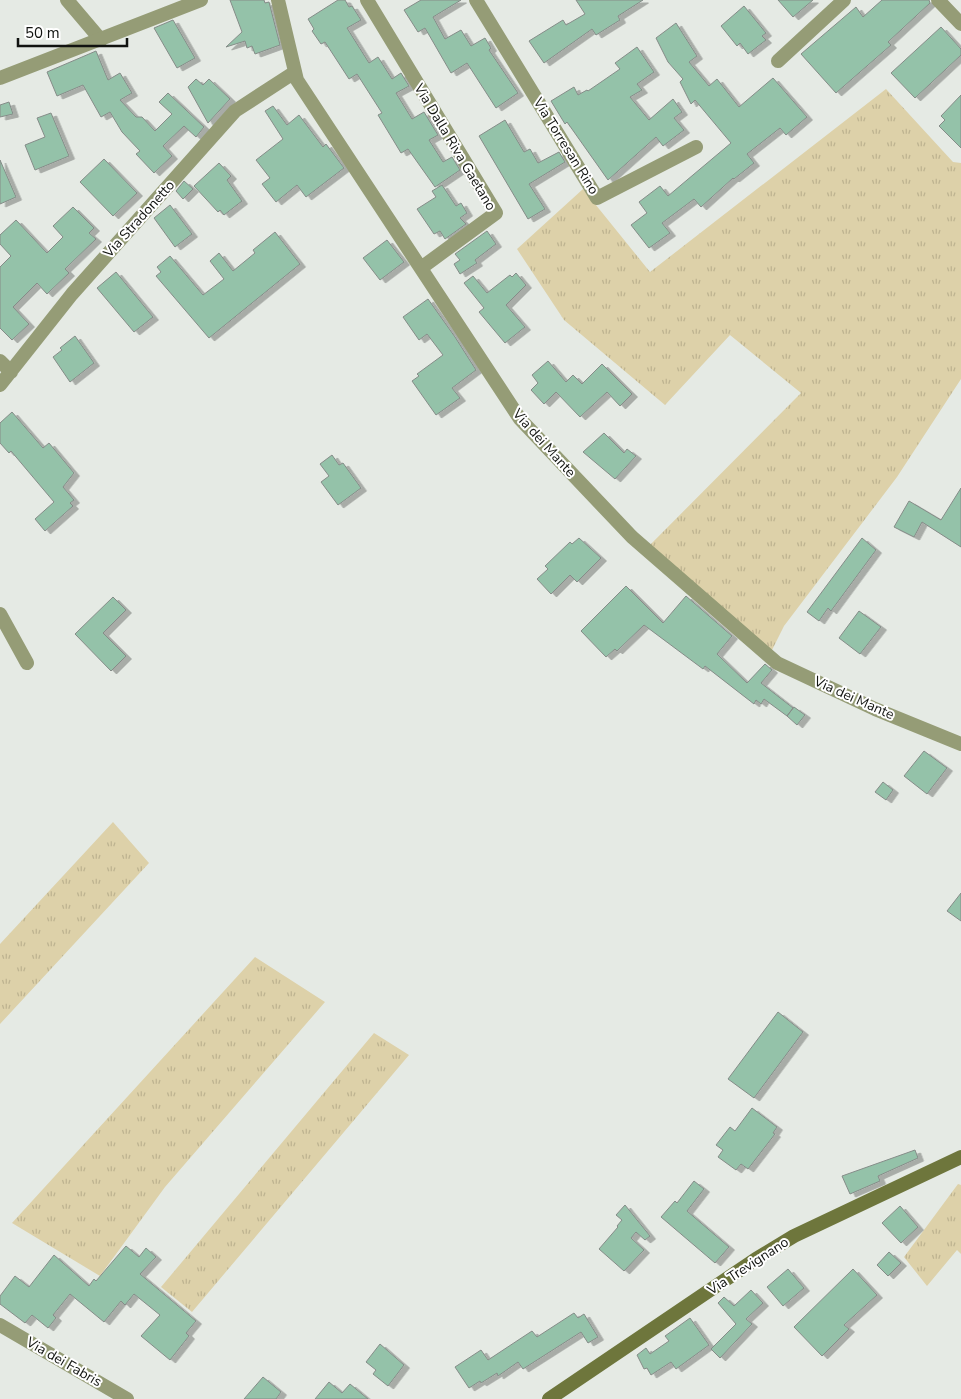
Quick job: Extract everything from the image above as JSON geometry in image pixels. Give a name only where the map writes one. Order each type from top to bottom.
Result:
[{"type":"main road","name":"Via Trevignano","points":[[549,1399],[756,1259],[794,1236],[961,1157]]},
{"type":"street","points":[[67,0],[101,40]]},
{"type":"street","points":[[0,78],[201,0]]},
{"type":"street","name":"Via dei Mante","points":[[278,0],[297,80],[520,420],[632,537],[777,663],[875,709],[961,744]]},
{"type":"street","name":"Via Dalla Riva Gaetano","points":[[367,0],[496,213],[420,268]]},
{"type":"street","name":"Via Torresan Rino","points":[[476,0],[597,198],[696,147]]},
{"type":"street","points":[[778,61],[844,0]]},
{"type":"street","points":[[938,0],[961,24]]},
{"type":"street","name":"Via Stradonetto","points":[[0,385],[72,294],[235,110],[295,72]]},
{"type":"street","points":[[0,361],[11,372]]},
{"type":"street","points":[[0,614],[27,663]]},
{"type":"street","name":"Via dei Fabris","points":[[0,1325],[127,1399]]},
{"type":"green space","points":[[886,89],[953,162],[961,163],[961,379],[897,477],[784,626],[770,654],[645,550],[801,393],[730,335],[665,405],[564,320],[517,249],[583,189],[650,272]]},
{"type":"green space","points":[[113,822],[149,863],[0,1024],[0,944]]},
{"type":"green space","points":[[255,957],[325,1002],[165,1187],[100,1276],[12,1223]]},
{"type":"green space","points":[[374,1033],[409,1055],[192,1312],[161,1287]]},
{"type":"green space","points":[[958,1184],[961,1185],[961,1254],[957,1250],[927,1286],[904,1257]]},
{"type":"building","points":[[230,0],[264,0],[265,3],[269,2],[280,45],[255,54],[252,46],[247,48],[245,41],[226,47],[242,32]]},
{"type":"building","points":[[338,0],[345,0],[349,7],[352,6],[361,20],[347,28],[369,63],[378,57],[392,79],[401,73],[409,86],[396,93],[412,119],[424,112],[438,135],[429,140],[443,162],[452,157],[460,170],[435,187],[408,149],[401,153],[378,115],[382,113],[357,74],[349,79],[325,42],[321,44],[312,31],[314,29],[308,19]]},
{"type":"building","points":[[421,0],[461,0],[433,17],[445,39],[461,30],[471,46],[485,38],[491,48],[489,50],[518,93],[496,108],[467,63],[451,73],[425,28],[418,32],[404,10]]},
{"type":"building","points":[[576,0],[643,0],[618,16],[620,20],[596,35],[592,29],[544,63],[529,41],[563,20],[566,25],[585,14]]},
{"type":"building","points":[[778,0],[813,0],[793,17]]},
{"type":"building","points":[[882,0],[929,0],[930,3],[888,42],[891,45],[836,93],[801,54],[856,7],[863,17]]},
{"type":"building","points":[[744,6],[766,33],[762,36],[766,40],[748,54],[740,43],[737,46],[721,26]]},
{"type":"building","points":[[173,20],[195,58],[177,68],[154,28]]},
{"type":"building","points":[[676,23],[697,56],[689,62],[709,86],[717,79],[739,107],[773,78],[807,117],[786,135],[780,128],[747,154],[754,163],[733,178],[701,207],[694,199],[662,223],[670,233],[649,248],[631,225],[647,213],[639,202],[660,186],[668,196],[731,143],[695,100],[691,104],[680,82],[683,79],[668,62],[656,38]]},
{"type":"building","points":[[941,27],[961,49],[961,55],[915,98],[891,73]]},
{"type":"building","points":[[637,47],[654,72],[637,84],[642,90],[630,97],[649,120],[673,99],[682,112],[674,118],[684,130],[663,146],[656,137],[608,180],[567,122],[565,124],[551,101],[574,87],[578,95],[588,91],[620,69],[615,63]]},
{"type":"building","points":[[96,51],[108,80],[120,73],[132,93],[120,100],[136,117],[142,117],[155,131],[172,114],[159,102],[168,93],[204,127],[196,137],[184,126],[163,146],[172,156],[154,173],[136,154],[140,151],[122,132],[110,112],[101,117],[83,85],[57,96],[47,72]]},
{"type":"building","points":[[196,79],[203,85],[209,79],[230,99],[208,123],[188,87]]},
{"type":"building","points":[[961,95],[961,148],[939,126],[945,120],[941,116]]},
{"type":"building","points":[[9,102],[13,114],[0,117],[0,105]]},
{"type":"building","points":[[273,106],[287,125],[299,115],[323,147],[326,144],[344,168],[306,197],[297,185],[276,202],[262,184],[270,178],[256,160],[283,139],[265,111]]},
{"type":"building","points":[[51,113],[69,156],[35,170],[25,145],[45,137],[37,118]]},
{"type":"building","points":[[505,120],[524,152],[530,149],[538,163],[559,152],[565,162],[529,184],[545,209],[528,219],[479,136]]},
{"type":"building","points":[[104,159],[137,193],[113,216],[80,182]]},
{"type":"building","points":[[0,160],[16,197],[0,204]]},
{"type":"building","points":[[219,163],[231,176],[227,180],[242,201],[224,215],[220,210],[218,212],[194,186]]},
{"type":"building","points":[[184,181],[193,189],[183,199],[176,191]]},
{"type":"building","points":[[442,185],[456,206],[461,203],[467,213],[460,218],[466,224],[445,239],[440,231],[434,234],[417,209],[436,197],[432,191]]},
{"type":"building","points":[[170,205],[192,234],[175,247],[154,218]]},
{"type":"building","points":[[73,207],[94,228],[89,233],[96,239],[65,269],[69,273],[47,294],[37,283],[13,307],[29,324],[12,340],[0,328],[0,267],[11,256],[0,244],[0,235],[16,220],[47,253],[63,237],[53,226]]},
{"type":"building","points":[[487,231],[496,244],[475,260],[477,263],[460,274],[454,264],[460,260],[455,254]]},
{"type":"building","points":[[275,232],[300,264],[209,338],[156,276],[161,272],[157,267],[170,256],[203,295],[224,279],[210,261],[219,253],[233,271],[255,253],[253,250]]},
{"type":"building","points":[[387,240],[404,262],[380,280],[363,258]]},
{"type":"building","points":[[116,272],[153,317],[134,332],[97,288]]},
{"type":"building","points":[[516,273],[526,285],[506,305],[525,327],[505,343],[479,312],[484,308],[464,283],[473,276],[487,293],[510,275],[512,277]]},
{"type":"building","points":[[428,299],[476,370],[452,388],[460,398],[436,415],[412,381],[419,376],[417,374],[443,355],[427,334],[419,340],[403,317]]},
{"type":"building","points":[[75,336],[94,363],[70,382],[53,357],[62,350],[60,348]]},
{"type":"building","points":[[548,361],[566,382],[573,375],[582,384],[602,364],[632,394],[620,406],[607,392],[580,417],[556,392],[544,404],[531,390],[538,383],[532,375]]},
{"type":"building","points":[[12,412],[43,448],[49,443],[74,473],[63,487],[74,500],[70,503],[73,506],[45,531],[35,519],[54,502],[11,451],[9,453],[0,443],[0,423]]},
{"type":"building","points":[[604,433],[624,453],[627,449],[636,456],[615,479],[583,452]]},
{"type":"building","points":[[332,455],[339,465],[343,463],[361,488],[338,505],[321,482],[329,476],[320,464]]},
{"type":"building","points":[[961,488],[961,547],[922,522],[914,537],[894,527],[909,501],[941,520]]},
{"type":"building","points":[[579,538],[601,558],[577,582],[570,575],[551,594],[537,579],[548,569],[545,566],[570,542],[572,544]]},
{"type":"building","points":[[862,538],[876,550],[831,611],[828,608],[819,621],[807,612]]},
{"type":"building","points":[[626,586],[663,623],[686,596],[732,636],[717,654],[747,683],[765,664],[772,670],[761,683],[793,708],[787,716],[764,699],[761,704],[756,700],[754,704],[705,666],[703,669],[644,625],[617,651],[615,649],[606,657],[581,631]]},
{"type":"building","points":[[113,597],[126,610],[103,633],[126,656],[111,671],[75,634]]},
{"type":"building","points":[[859,611],[881,627],[860,654],[839,638]]},
{"type":"building","points":[[794,707],[805,715],[797,725],[787,716]]},
{"type":"building","points":[[924,751],[947,768],[927,794],[904,776]]},
{"type":"building","points":[[883,782],[893,790],[886,800],[875,792]]},
{"type":"building","points":[[961,893],[961,921],[947,911]]},
{"type":"building","points":[[778,1012],[803,1032],[754,1098],[728,1079]]},
{"type":"building","points":[[752,1108],[777,1127],[773,1133],[775,1134],[748,1169],[741,1164],[736,1170],[718,1157],[723,1150],[716,1145],[730,1127],[735,1131]]},
{"type":"building","points":[[915,1150],[918,1158],[878,1176],[880,1181],[850,1194],[842,1176]]},
{"type":"building","points":[[694,1181],[704,1189],[687,1211],[729,1247],[715,1263],[661,1217],[675,1201],[677,1203]]},
{"type":"building","points":[[625,1205],[650,1236],[645,1240],[636,1232],[631,1238],[644,1250],[624,1271],[599,1249],[618,1227],[622,1220],[616,1215]]},
{"type":"building","points":[[900,1206],[918,1227],[901,1243],[882,1223]]},
{"type":"building","points":[[126,1246],[139,1257],[146,1248],[156,1257],[140,1274],[196,1321],[186,1333],[189,1336],[170,1360],[141,1336],[160,1315],[134,1294],[125,1305],[121,1301],[104,1322],[70,1294],[53,1315],[56,1318],[48,1328],[32,1315],[25,1323],[0,1304],[0,1296],[15,1276],[29,1287],[54,1255],[89,1286],[94,1279],[96,1281]]},
{"type":"building","points":[[889,1252],[901,1263],[888,1276],[877,1265]]},
{"type":"building","points":[[788,1269],[804,1288],[783,1306],[767,1287]]},
{"type":"building","points":[[853,1269],[877,1295],[844,1325],[849,1329],[822,1356],[794,1327]]},
{"type":"building","points":[[751,1290],[763,1303],[746,1319],[752,1324],[720,1358],[711,1349],[736,1324],[718,1303],[724,1297],[734,1306]]},
{"type":"building","points":[[574,1313],[578,1318],[584,1314],[598,1337],[588,1343],[581,1332],[523,1369],[518,1362],[498,1376],[497,1373],[469,1388],[455,1367],[481,1350],[488,1360],[532,1331],[537,1337]]},
{"type":"building","points":[[690,1318],[709,1345],[676,1369],[671,1362],[651,1375],[647,1368],[644,1369],[637,1355],[646,1348],[650,1354],[669,1341],[665,1336]]},
{"type":"building","points":[[380,1344],[404,1365],[388,1386],[373,1374],[376,1370],[366,1362]]},
{"type":"building","points":[[263,1377],[281,1392],[276,1399],[244,1399]]},
{"type":"building","points":[[329,1382],[342,1393],[350,1384],[368,1399],[315,1399]]}]
